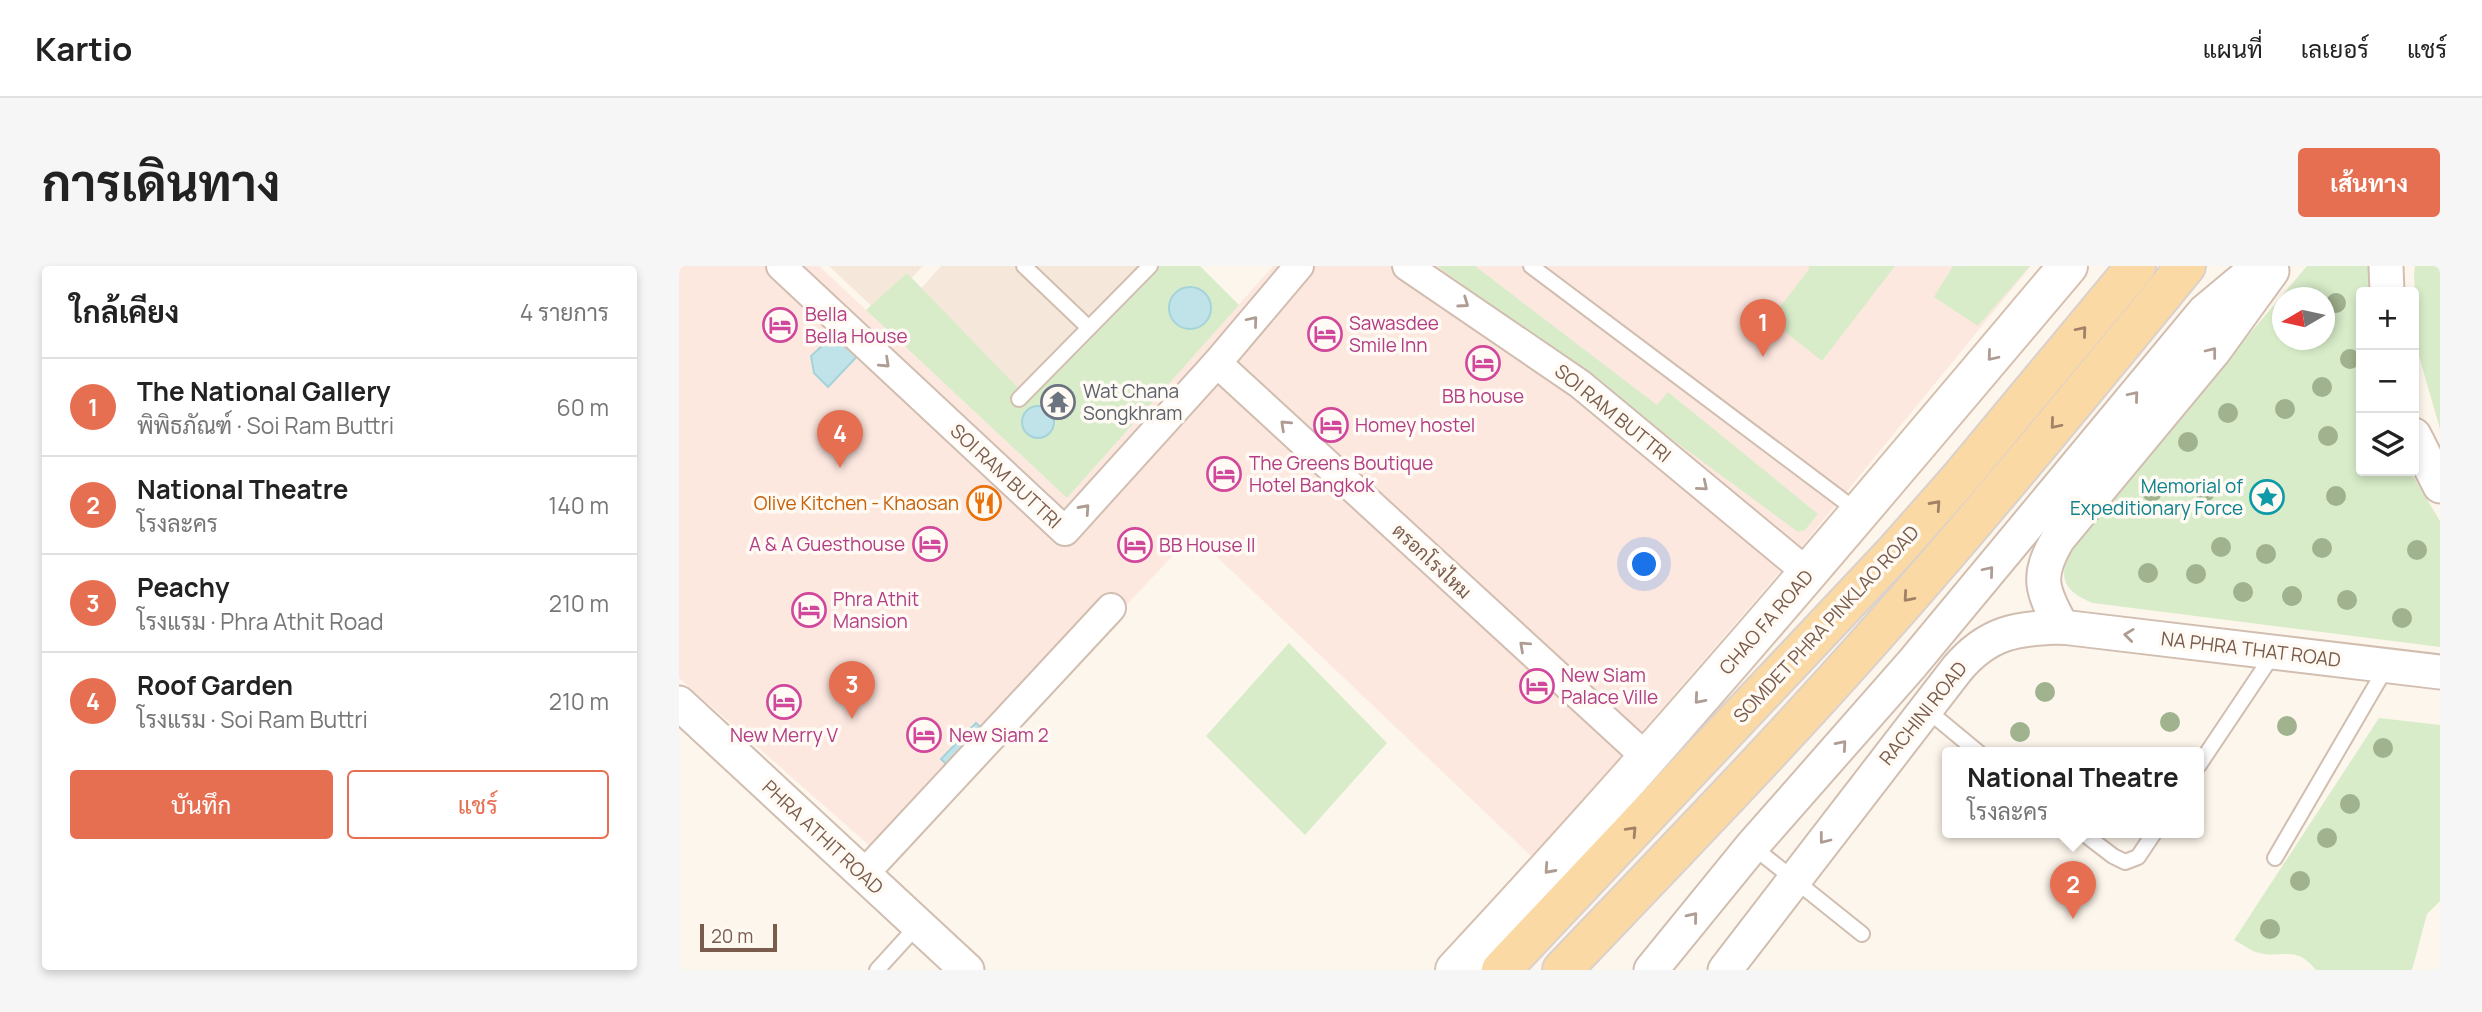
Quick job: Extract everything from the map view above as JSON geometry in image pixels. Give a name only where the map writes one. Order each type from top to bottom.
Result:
[{"type":"main road","name":"CHAO FA ROAD","points":[[1455,970],[1542,876],[1809,574],[2068,266]]},
{"type":"main road","name":"SOMDET PHRA PINKLAO ROAD","points":[[1501,970],[1961,477],[2136,266]]},
{"type":"main road","name":"SOMDET PHRA PINKLAO ROAD","points":[[1562,970],[1774,747],[1956,541],[2186,266]]},
{"type":"street","name":"SOI RAM BUTTRI","points":[[781,266],[1065,531],[1217,363],[1299,266]]},
{"type":"street","name":"SOI RAM BUTTRI","points":[[1407,266],[1580,384],[1809,574]]},
{"type":"street","points":[[2161,296],[2203,266]]},
{"type":"street","name":"RACHINI ROAD","points":[[1651,970],[1752,846],[1905,673],[2204,312],[2259,266]]},
{"type":"street","points":[[2062,627],[2050,606],[2043,582],[2045,561],[2058,539],[2214,351],[2276,266]]},
{"type":"street","points":[[2386,266],[2387,287]]},
{"type":"street","name":"ตรอกโรงไหม","points":[[1217,363],[1647,758]]},
{"type":"street","points":[[2419,445],[2440,486]]},
{"type":"street","points":[[863,875],[1111,608]]},
{"type":"street","name":"RACHINI ROAD","points":[[1725,970],[1925,708],[1970,654],[2005,633],[2027,628],[2062,627]]},
{"type":"street","name":"NA PHRA THAT ROAD","points":[[2062,627],[2440,672]]},
{"type":"street","name":"PHRA ATHIT ROAD","points":[[679,703],[967,970]]},
{"type":"lane","points":[[1024,266],[1089,328]]},
{"type":"lane","points":[[1019,399],[1150,266]]},
{"type":"lane","points":[[1531,266],[1860,513]]},
{"type":"lane","points":[[2204,758],[2275,652]]},
{"type":"lane","points":[[2275,858],[2387,666]]},
{"type":"lane","points":[[1925,708],[1972,747]]},
{"type":"lane","points":[[2090,838],[2125,862],[2138,857],[2151,838]]},
{"type":"lane","points":[[1752,846],[1862,934]]},
{"type":"lane","points":[[877,970],[918,925]]},
{"type":"shaded area","points":[[679,266],[819,266],[1067,498],[1273,266],[2031,266],[1803,545],[1533,858],[1193,534],[887,861],[679,678]]},
{"type":"shaded area","points":[[829,266],[923,266],[879,313]]},
{"type":"shaded area","points":[[941,266],[1014,266],[1081,329],[1013,401],[908,303]]},
{"type":"shaded area","points":[[1036,266],[1142,266],[1093,319]]},
{"type":"green space","name":"Wat Chana Songkhram","points":[[1153,266],[1200,266],[1239,305],[1067,498],[866,310],[907,273],[1018,388]]},
{"type":"green space","points":[[1437,266],[1475,266],[1657,405],[1668,392],[1818,514],[1805,530],[1798,532]]},
{"type":"green space","points":[[1807,266],[1895,266],[1822,361],[1770,320],[1810,268]]},
{"type":"green space","points":[[1953,266],[2030,266],[1978,326],[1934,297]]},
{"type":"green space","points":[[2307,266],[2370,266],[2371,287],[2356,287],[2356,476],[2413,476],[2440,521],[2440,647],[2093,603],[2080,597],[2066,583],[2064,575],[2068,557],[2078,536],[2272,307],[2272,350],[2335,350],[2335,287],[2289,287]]},
{"type":"green space","points":[[2415,266],[2440,266],[2440,429],[2419,356],[2419,287],[2415,287]]},
{"type":"green space","points":[[1289,643],[1387,743],[1305,835],[1206,736]]},
{"type":"green space","points":[[2379,718],[2440,725],[2440,901],[2427,914],[2412,970],[2316,970],[2302,957],[2259,953],[2234,940]]},
{"type":"water","points":[[1190,287],[1205,293],[1211,308],[1205,323],[1190,329],[1175,323],[1169,308],[1175,293]]},
{"type":"water","points":[[839,330],[863,350],[828,387],[814,373],[811,356]]},
{"type":"water","points":[[1038,406],[1049,411],[1054,422],[1049,433],[1038,438],[1027,433],[1022,422],[1027,411]]},
{"type":"water","points":[[976,723],[989,735],[953,771],[941,759]]},
{"type":"place","name":"Bella Bella House","points":[[780,325]]},
{"type":"place","name":"Sawasdee Smile Inn","points":[[1325,334]]},
{"type":"place","name":"The National Gallery","points":[[1763,357]]},
{"type":"place","name":"BB house","points":[[1483,363]]},
{"type":"place","name":"Wat Chana Songkhram","points":[[1058,402]]},
{"type":"place","name":"Homey hostel","points":[[1331,425]]},
{"type":"place","name":"Roof Garden","points":[[840,468]]},
{"type":"place","name":"The Greens Boutique Hotel Bangkok","points":[[1224,474]]},
{"type":"place","name":"Memorial of Expeditionary Force","points":[[2267,497]]},
{"type":"place","name":"Olive Kitchen - Khaosan","points":[[984,503]]},
{"type":"place","name":"A & A Guesthouse","points":[[930,544]]},
{"type":"place","name":"BB House II","points":[[1135,545]]},
{"type":"place","name":"Phra Athit Mansion","points":[[809,610]]},
{"type":"place","name":"New Siam Palace Ville","points":[[1537,686]]},
{"type":"place","name":"New Merry V","points":[[784,702]]},
{"type":"place","name":"Peachy","points":[[852,719]]},
{"type":"place","name":"New Siam 2","points":[[924,735]]},
{"type":"place","name":"National Theatre","points":[[2073,919]]}]
